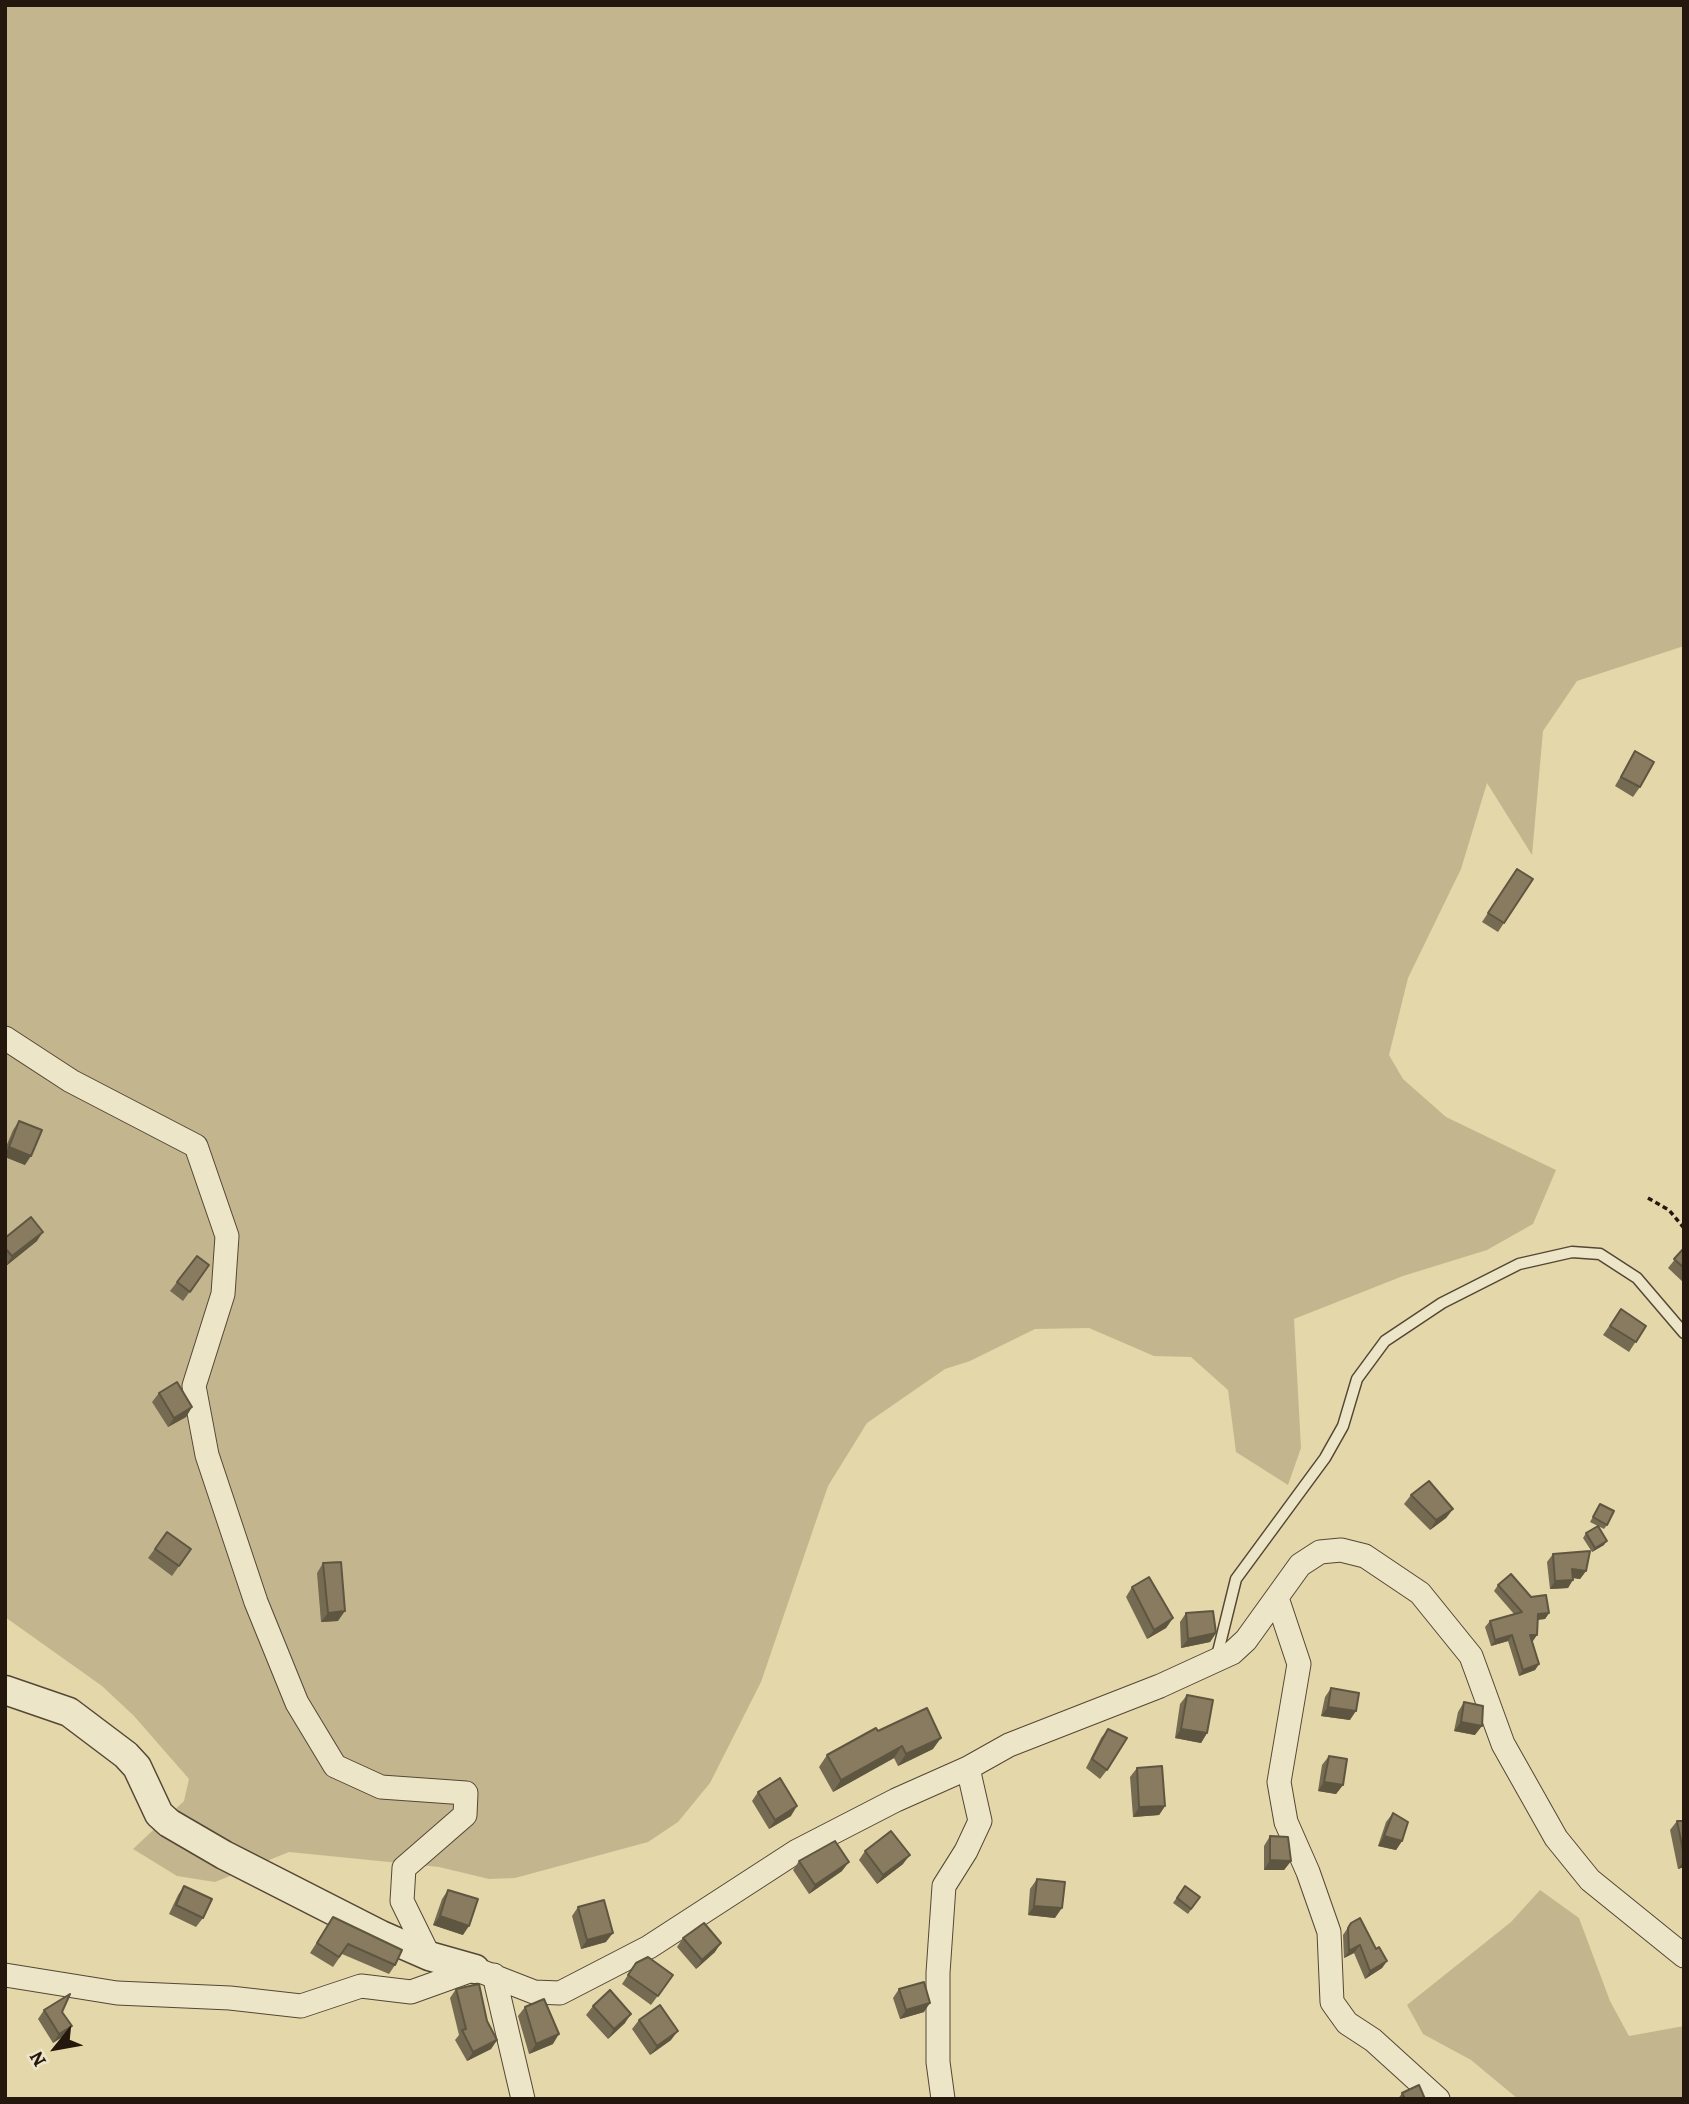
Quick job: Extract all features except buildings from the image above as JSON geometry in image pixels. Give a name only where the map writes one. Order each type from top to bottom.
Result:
[{"type":"street","points":[[5,1038],[71,1081],[195,1146],[227,1236],[222,1294],[194,1386],[207,1455],[256,1602],[297,1703],[335,1766],[381,1787],[466,1793],[465,1815],[404,1868],[402,1901],[429,1956]]},
{"type":"street","points":[[5,1690],[69,1712],[126,1755],[137,1767],[159,1814],[169,1823],[343,1917],[429,1956],[485,1972],[534,1992],[559,1993],[649,1947],[797,1851],[896,1800],[968,1768],[1009,1745],[1160,1686],[1232,1653],[1246,1640],[1300,1565],[1320,1552],[1341,1550],[1365,1556],[1420,1593],[1471,1656],[1503,1744],[1556,1838],[1590,1880],[1684,1956]]},
{"type":"street","points":[[1277,1598],[1299,1664],[1279,1782],[1286,1822],[1308,1872],[1329,1932],[1332,2002],[1347,2023],[1373,2040],[1438,2099]]},
{"type":"street","points":[[943,2099],[938,2049],[944,1886],[980,1821],[968,1768]]},
{"type":"street","points":[[5,1975],[117,1993],[230,1998],[301,2006],[361,1986],[411,1992],[485,1972]]},
{"type":"street","points":[[485,1972],[523,2099]]},
{"type":"lane","points":[[1216,1660],[1236,1579],[1325,1458],[1343,1426],[1356,1379],[1385,1341],[1442,1303],[1519,1264],[1572,1252],[1600,1254],[1637,1278],[1684,1332]]},
{"type":"path","points":[[1648,1198],[1669,1210],[1684,1228]]},
{"type":"shaded area","points":[[5,5],[1684,5],[1684,646],[1577,681],[1543,731],[1532,855],[1487,783],[1461,869],[1408,978],[1389,1055],[1403,1079],[1446,1117],[1556,1170],[1533,1224],[1487,1250],[1403,1276],[1294,1319],[1301,1448],[1288,1485],[1236,1452],[1228,1390],[1191,1357],[1154,1356],[1089,1328],[1035,1329],[970,1361],[945,1369],[867,1423],[828,1486],[761,1682],[710,1783],[678,1822],[648,1842],[515,1878],[489,1879],[439,1867],[289,1852],[215,1882],[177,1876],[133,1849],[184,1801],[189,1779],[134,1716],[102,1686],[5,1617]]},
{"type":"shaded area","points":[[1540,1890],[1579,1918],[1610,2001],[1629,2036],[1684,2026],[1684,2099],[1518,2099],[1471,2060],[1423,2034],[1407,2005],[1511,1922]]}]
